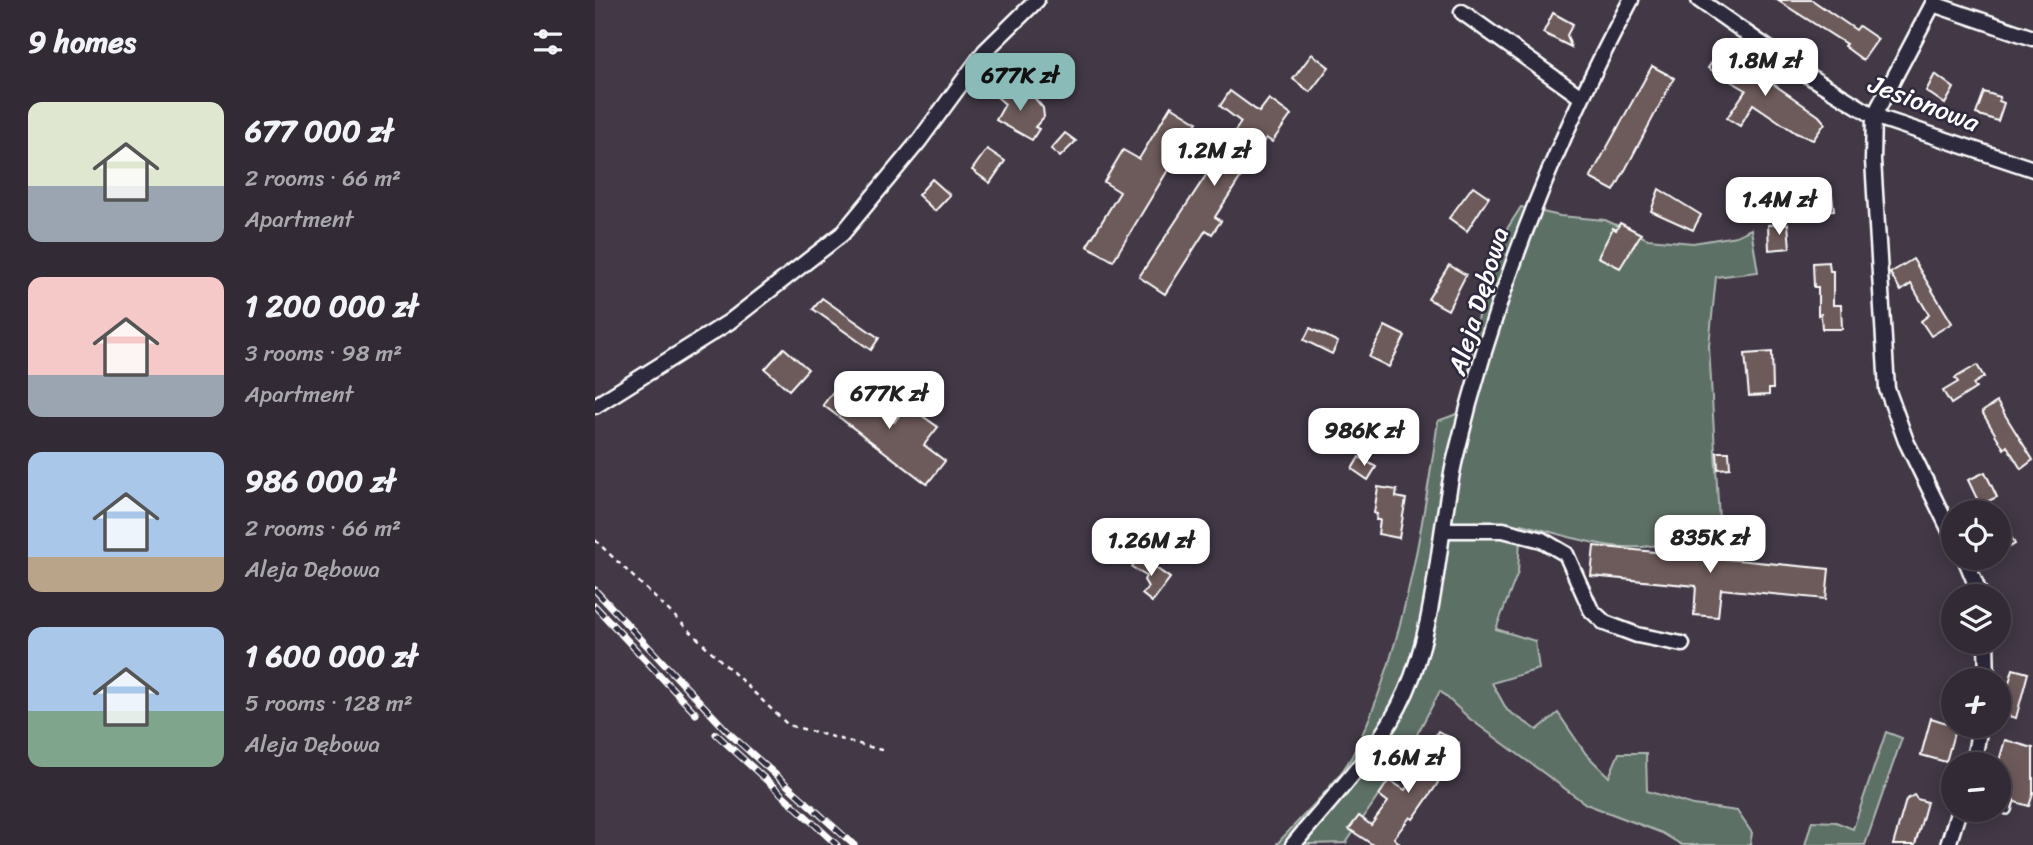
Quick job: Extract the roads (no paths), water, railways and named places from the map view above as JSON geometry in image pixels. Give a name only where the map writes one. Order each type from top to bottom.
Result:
[{"type":"street","points":[[595,406],[729,323],[842,234],[919,141],[985,51],[1037,0]]},
{"type":"street","name":"Aleja Dębowa","points":[[1293,845],[1378,738],[1406,692],[1422,640],[1455,460],[1522,238],[1556,150],[1631,0]]},
{"type":"street","name":"Jesionowa","points":[[1699,0],[1802,72],[1874,116],[2033,169]]},
{"type":"street","points":[[1941,512],[1906,441],[1887,388],[1873,160],[1874,116],[1934,2],[2033,38]]},
{"type":"street","points":[[1462,12],[1581,96]]},
{"type":"street","points":[[1444,530],[1503,530],[1542,540],[1566,554],[1591,610],[1605,623],[1637,635],[1682,644]]},
{"type":"street","points":[[1948,845],[1955,822]]},
{"type":"railway","points":[[595,590],[730,734],[854,845]]},
{"type":"railway","points":[[595,606],[696,714]]},
{"type":"railway","points":[[716,734],[837,845]]}]
